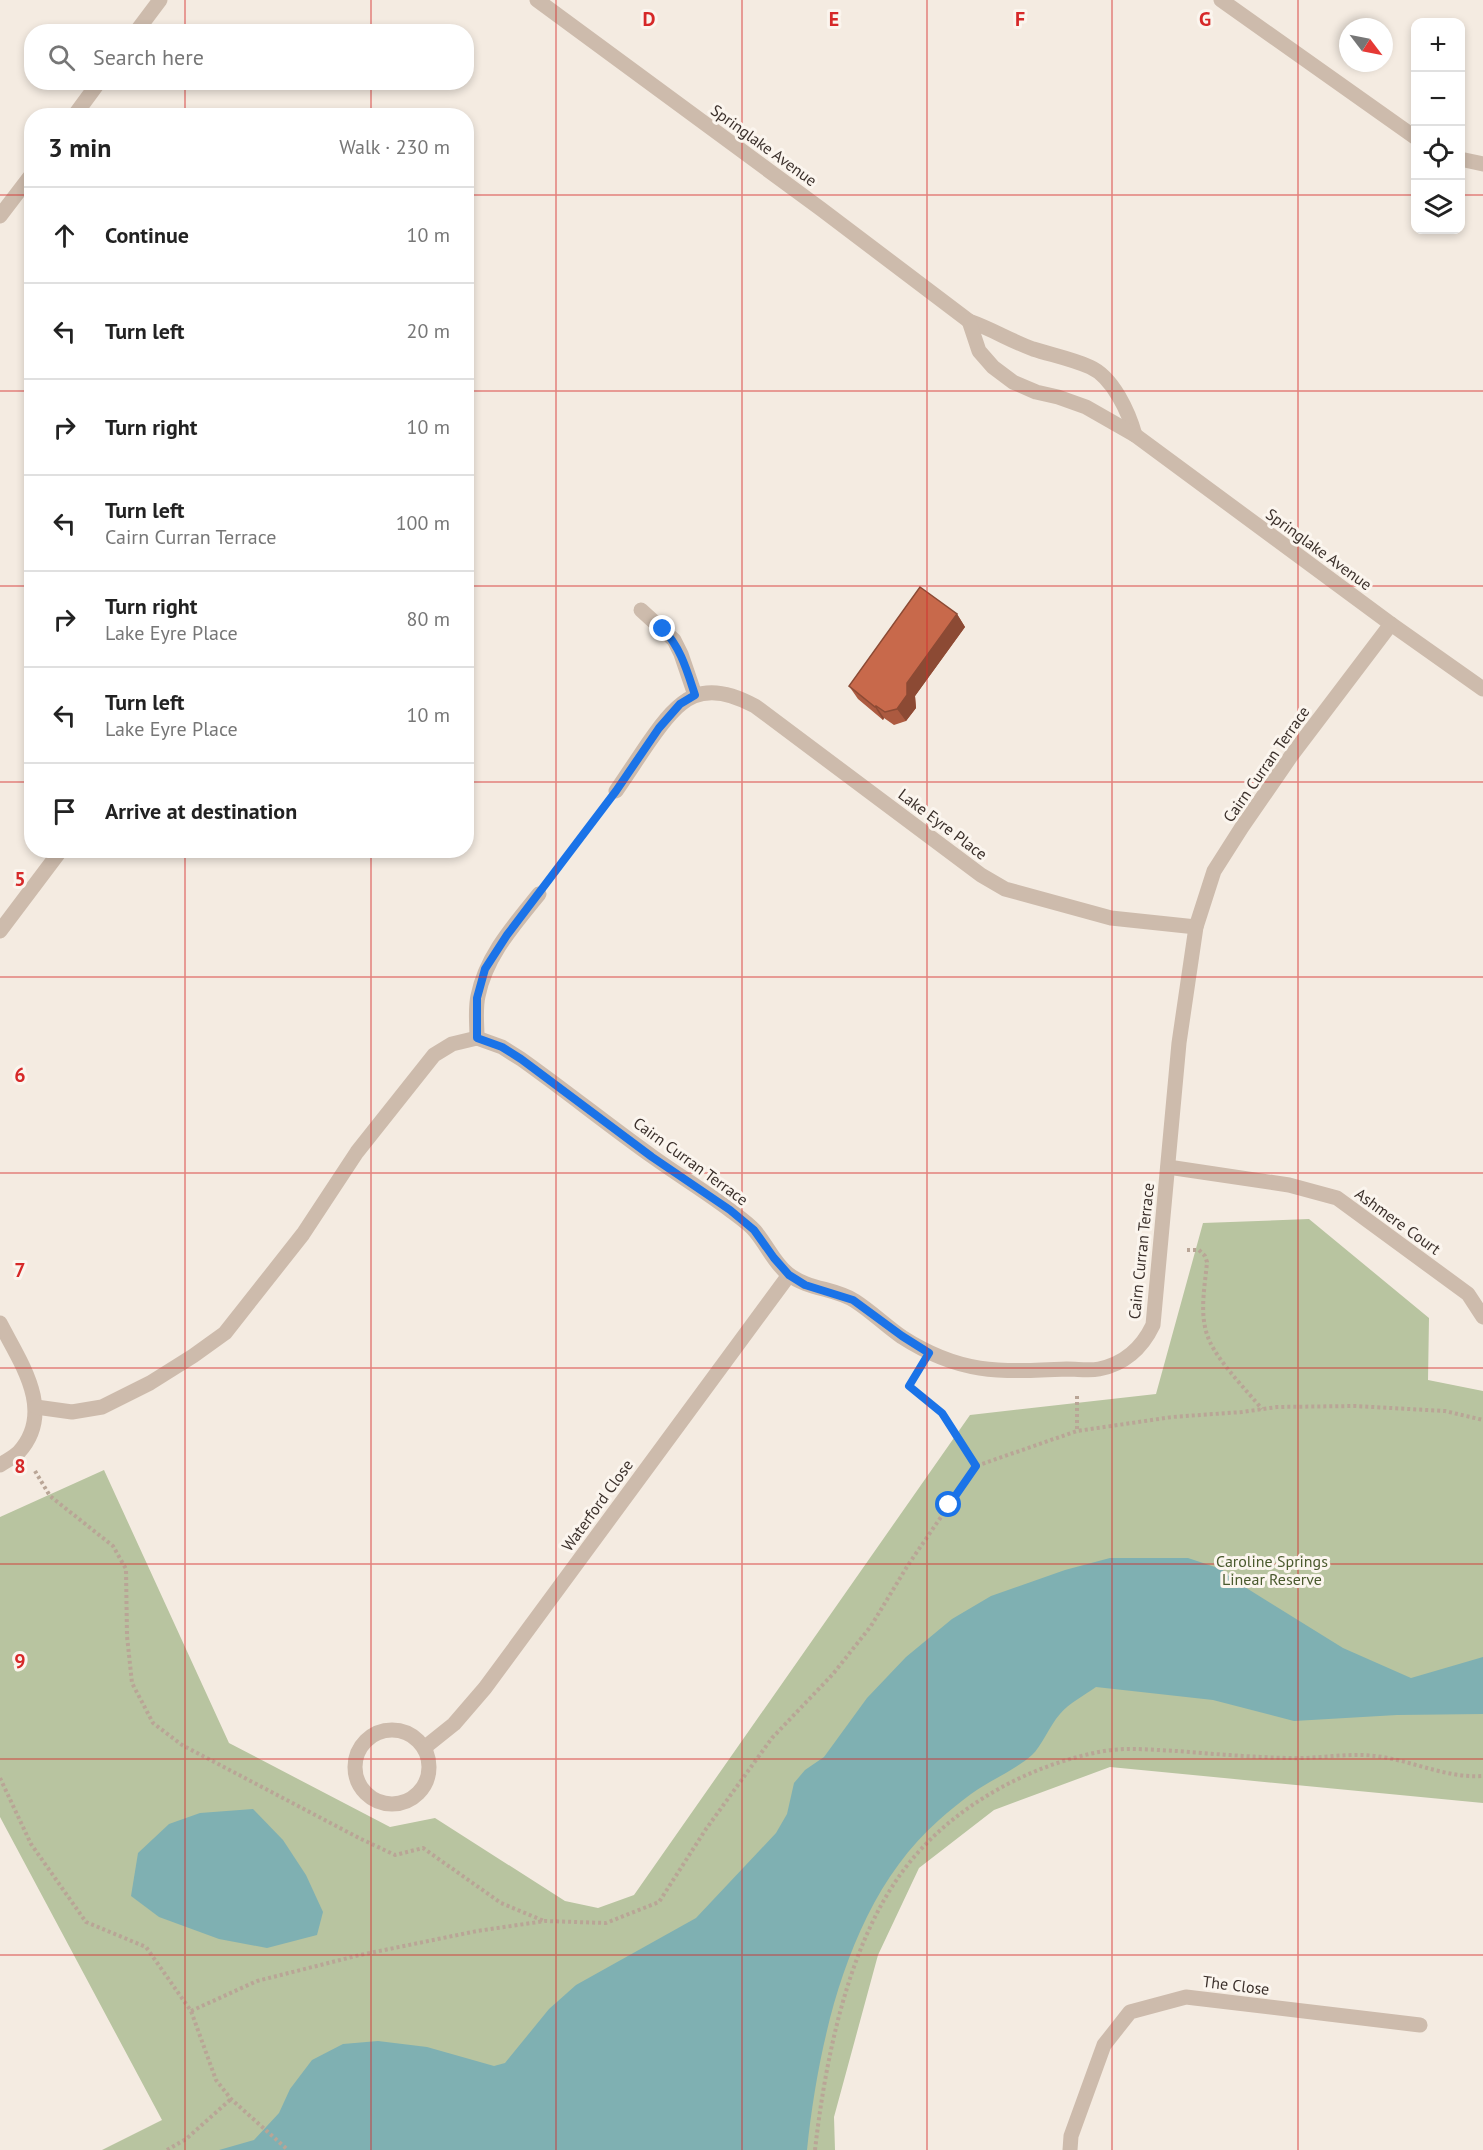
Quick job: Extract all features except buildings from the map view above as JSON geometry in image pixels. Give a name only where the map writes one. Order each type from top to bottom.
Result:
[{"type":"street","points":[[142,24],[160,0]]},
{"type":"street","name":"Springlake Avenue","points":[[537,0],[969,321],[990,328],[1030,348],[1092,368],[1108,383],[1120,399],[1130,418],[1135,435]]},
{"type":"street","points":[[1221,0],[1411,134]]},
{"type":"street","points":[[81,108],[93,90]]},
{"type":"street","points":[[1465,160],[1483,164]]},
{"type":"street","points":[[0,216],[24,184]]},
{"type":"street","name":"Springlake Avenue","points":[[969,321],[979,351],[993,367],[1013,382],[1036,392],[1086,407],[1135,435],[1483,689]]},
{"type":"street","points":[[616,791],[670,713],[695,695],[674,640],[641,610]]},
{"type":"street","name":"Cairn Curran Terrace","points":[[477,1038],[502,1047],[521,1059],[652,1157],[730,1210],[754,1230],[789,1275],[805,1285],[853,1300],[929,1353],[948,1362],[989,1371],[1097,1370],[1111,1366],[1138,1349],[1153,1326],[1179,1043],[1196,927],[1214,871],[1291,756],[1391,624]]},
{"type":"street","name":"Lake Eyre Place","points":[[695,695],[713,692],[728,693],[755,706],[981,875],[1005,889],[1111,918],[1196,927]]},
{"type":"street","points":[[0,931],[55,858]]},
{"type":"street","points":[[36,1407],[72,1412],[102,1407],[150,1383],[194,1356],[225,1333],[303,1234],[357,1152],[420,1071],[434,1055],[453,1044],[477,1038],[477,998],[485,969],[507,935],[539,894]]},
{"type":"street","name":"Ashmere Court","points":[[1168,1167],[1289,1185],[1337,1198],[1468,1294],[1483,1317]]},
{"type":"street","name":"Waterford Close","points":[[424,1748],[454,1724],[485,1688],[789,1275]]},
{"type":"street","points":[[0,1323],[33,1387],[36,1407],[30,1436],[19,1453],[0,1465]]},
{"type":"street","points":[[391,1730],[404,1732],[415,1738],[424,1748],[428,1761],[428,1774],[423,1786],[404,1802],[393,1804],[380,1802],[361,1788],[355,1768],[357,1756],[365,1742],[375,1734],[391,1730]]},
{"type":"street","name":"The Close","points":[[1070,2150],[1071,2136],[1104,2045],[1130,2012],[1186,1997],[1420,2025]]},
{"type":"path","points":[[539,894],[616,791]]},
{"type":"path","points":[[1178,1249],[1199,1250],[1205,1256],[1208,1262],[1203,1304],[1209,1341],[1262,1410]]},
{"type":"path","points":[[929,1353],[909,1386],[942,1413],[976,1466]]},
{"type":"path","points":[[1077,1396],[1077,1431]]},
{"type":"path","points":[[192,2011],[257,1981],[298,1970],[423,1941],[545,1922],[606,1923],[659,1902],[706,1829],[772,1738],[833,1674],[871,1626],[908,1565],[976,1466],[1077,1431],[1277,1407],[1355,1406],[1445,1411],[1483,1420]]},
{"type":"path","points":[[33,1467],[50,1497],[113,1546],[126,1569],[127,1636],[132,1683],[153,1723],[182,1745],[395,1855],[423,1848],[501,1903],[545,1922]]},
{"type":"path","points":[[815,2150],[820,2101],[834,2037],[850,1981],[866,1938],[885,1900],[900,1875],[920,1851],[944,1828],[968,1808],[1032,1771],[1105,1751],[1141,1749],[1290,1759],[1380,1756],[1400,1759],[1441,1772],[1483,1776]]},
{"type":"path","points":[[0,1778],[31,1844],[86,1922],[146,1947],[192,2011],[216,2080],[231,2099],[288,2150]]},
{"type":"path","points":[[167,2150],[186,2139],[231,2099]]},
{"type":"green space","name":"Caroline Springs Linear Reserve","points":[[1309,1219],[1429,1318],[1428,1380],[1483,1391],[1483,1803],[1110,1767],[994,1810],[919,1868],[878,1955],[834,2117],[835,2150],[102,2150],[162,2120],[0,1817],[0,1517],[104,1470],[229,1743],[390,1827],[435,1818],[565,1901],[598,1908],[634,1895],[970,1415],[1156,1394],[1203,1223]]},
{"type":"water","points":[[1110,1558],[1188,1558],[1221,1569],[1248,1589],[1343,1648],[1411,1678],[1483,1657],[1483,1714],[1397,1715],[1294,1721],[1213,1700],[1096,1687],[1064,1710],[1032,1755],[971,1794],[939,1820],[908,1852],[883,1889],[861,1929],[844,1972],[831,2016],[820,2062],[807,2150],[219,2150],[254,2140],[279,2113],[290,2089],[312,2060],[343,2044],[378,2041],[427,2047],[494,2066],[505,2063],[549,2009],[576,1985],[696,1918],[776,1833],[787,1814],[794,1783],[805,1770],[824,1757],[867,1698],[906,1657],[952,1619],[991,1596],[1065,1570]]},
{"type":"water","points":[[253,1809],[283,1840],[306,1875],[323,1912],[317,1935],[267,1948],[219,1939],[159,1917],[131,1896],[138,1853],[169,1824],[200,1813]]},
{"type":"route","points":[[663,629],[674,640],[681,654],[695,695],[670,713],[616,791],[507,935],[485,969],[477,998],[477,1038],[502,1047],[521,1059],[652,1157],[730,1210],[754,1230],[789,1275],[805,1285],[853,1300],[929,1353],[909,1386],[942,1413],[976,1466],[949,1505]]}]
